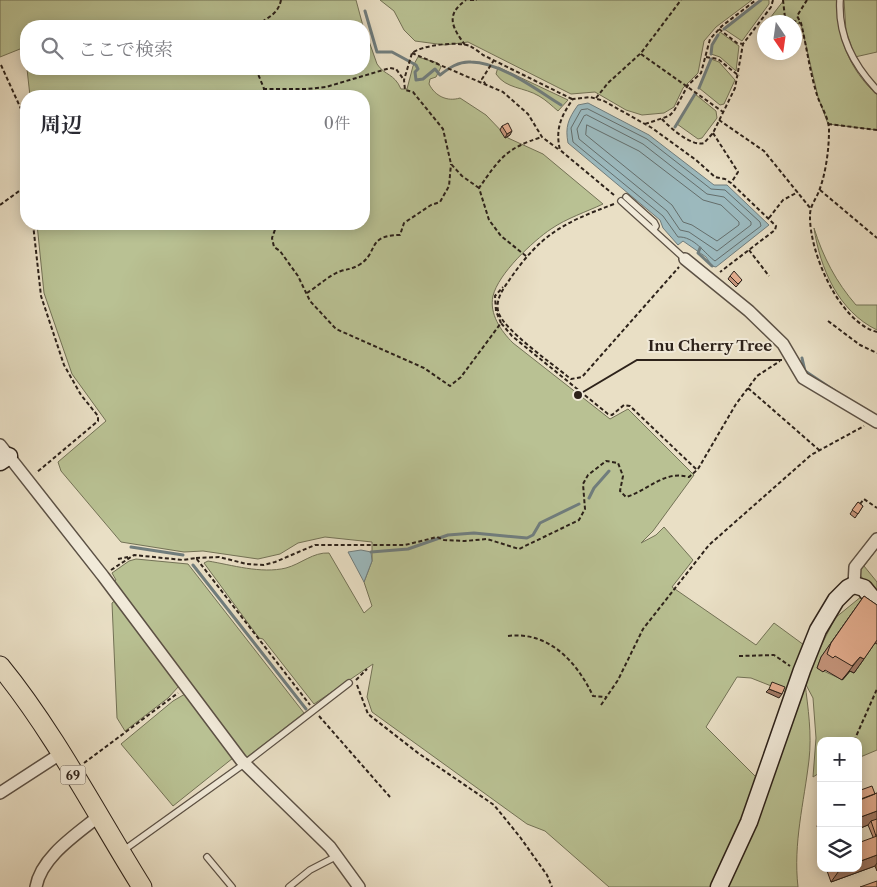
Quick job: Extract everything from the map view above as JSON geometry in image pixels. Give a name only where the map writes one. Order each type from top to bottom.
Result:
[{"type":"main road","name":"69","points":[[0,666],[72,772],[142,887]]},
{"type":"street","points":[[685,259],[749,311],[783,344],[803,378],[874,421]]},
{"type":"street","points":[[3,455],[28,480],[244,764],[337,856],[360,887]]},
{"type":"street","points":[[854,585],[855,567],[877,539]]},
{"type":"street","points":[[854,585],[864,588],[877,604]]},
{"type":"street","points":[[719,887],[749,822],[802,670],[825,617],[842,593],[854,585]]},
{"type":"street","points":[[0,792],[60,754]]},
{"type":"street","points":[[36,887],[39,876],[51,859],[99,816]]},
{"type":"lane","points":[[840,0],[840,22],[851,58],[877,90]]},
{"type":"lane","points":[[624,199],[654,222],[656,226],[654,229],[685,259]]},
{"type":"lane","points":[[120,853],[244,764],[349,684]]},
{"type":"lane","points":[[290,887],[310,870],[337,856]]},
{"type":"lane","points":[[207,857],[232,887]]},
{"type":"path","points":[[267,20],[280,7],[281,0]]},
{"type":"path","points":[[466,0],[455,9],[452,16],[458,36],[465,45],[573,99],[596,98],[645,124],[696,160],[715,177],[725,178],[776,226],[775,230],[710,280]]},
{"type":"path","points":[[470,0],[477,0]]},
{"type":"path","points":[[596,98],[608,83],[641,53],[681,0]]},
{"type":"path","points":[[645,124],[662,119],[674,111],[688,85],[701,73],[710,39],[719,29],[756,0]]},
{"type":"path","points":[[662,119],[670,127],[700,145],[704,144],[713,133],[735,88],[739,76],[743,44],[766,14],[773,0]]},
{"type":"path","points":[[782,0],[784,15]]},
{"type":"path","points":[[798,15],[807,0]]},
{"type":"path","points":[[802,28],[818,97],[828,124],[825,165],[820,190],[811,209],[814,238],[820,262],[842,306],[861,324],[877,332]]},
{"type":"path","points":[[719,29],[737,43],[743,44]]},
{"type":"path","points":[[307,293],[340,272],[350,270],[362,264],[375,243],[387,235],[400,235],[404,223],[431,205],[440,202],[449,186],[451,164],[443,129],[414,92],[405,90],[404,80],[412,53],[417,49],[439,45],[465,45]]},
{"type":"path","points":[[412,53],[503,92],[528,114],[542,137],[624,199],[562,225],[546,236],[526,256],[505,286],[495,296],[496,311],[501,323],[512,336],[608,414],[612,415],[624,406],[630,406],[697,470]]},
{"type":"path","points":[[641,53],[723,112]]},
{"type":"path","points":[[706,57],[715,57],[739,76]]},
{"type":"path","points":[[486,85],[482,80],[494,60]]},
{"type":"path","points":[[1,65],[20,107]]},
{"type":"path","points":[[370,74],[390,68],[396,69],[404,80]]},
{"type":"path","points":[[258,75],[263,88],[307,89],[326,87],[366,75]]},
{"type":"path","points":[[560,150],[557,129],[562,115],[573,99]]},
{"type":"path","points":[[719,120],[764,151],[811,209]]},
{"type":"path","points":[[828,124],[877,130]]},
{"type":"path","points":[[713,133],[738,172],[731,183]]},
{"type":"path","points":[[479,188],[506,153],[521,144],[542,137]]},
{"type":"path","points":[[451,164],[462,176],[479,188],[489,220],[501,236],[526,256]]},
{"type":"path","points":[[0,205],[20,190]]},
{"type":"path","points":[[820,190],[877,238]]},
{"type":"path","points":[[769,219],[783,200],[798,192]]},
{"type":"path","points":[[28,480],[98,421],[98,416],[81,395],[64,365],[41,296],[33,230]]},
{"type":"path","points":[[275,230],[272,238],[274,247],[280,251],[318,312],[336,330],[424,368],[447,386],[461,378],[501,323]]},
{"type":"path","points":[[749,250],[769,276]]},
{"type":"path","points":[[505,286],[498,302],[499,314],[506,323],[567,376],[578,379],[582,377],[685,259]]},
{"type":"path","points":[[828,321],[860,345],[877,353]]},
{"type":"path","points":[[118,559],[131,556],[183,560],[220,557],[247,564],[264,565],[276,562],[307,547],[326,543],[405,545],[438,537],[465,541],[487,539],[519,548],[549,533],[574,524],[582,516],[584,509],[583,484],[588,475],[606,461],[618,463],[623,470],[620,491],[626,497],[651,486],[664,477],[678,474],[689,477],[697,470],[756,376],[781,360],[791,357]]},
{"type":"path","points":[[748,388],[819,450]]},
{"type":"path","points":[[601,705],[618,680],[643,629],[709,544],[819,450],[874,421]]},
{"type":"path","points":[[859,506],[864,499],[877,508]]},
{"type":"path","points":[[107,574],[131,556]]},
{"type":"path","points":[[196,558],[313,710],[390,797]]},
{"type":"path","points":[[508,636],[523,634],[562,652],[583,674],[593,696],[606,697]]},
{"type":"path","points":[[739,656],[774,655],[787,665],[802,670]]},
{"type":"path","points":[[349,684],[356,680],[366,669]]},
{"type":"path","points":[[356,680],[368,714],[418,753],[494,805],[547,874],[552,887]]},
{"type":"path","points":[[72,772],[186,686]]},
{"type":"path","points":[[856,737],[877,689]]},
{"type":"green space","points":[[0,0],[356,0],[361,20],[20,20],[20,49],[0,57]]},
{"type":"green space","points":[[380,0],[752,0],[716,27],[704,41],[698,73],[683,88],[674,107],[664,113],[642,115],[626,110],[595,92],[571,94],[468,42],[445,45],[415,41],[404,30],[394,11]]},
{"type":"green space","points":[[761,0],[769,0],[769,4],[761,15],[757,15],[757,20],[742,41],[724,29]]},
{"type":"green space","points":[[784,0],[837,0],[839,27],[846,52],[859,75],[877,95],[877,130],[828,124],[818,97],[802,28],[802,15],[772,15]]},
{"type":"green space","points":[[844,0],[877,0],[877,52],[855,57],[846,31]]},
{"type":"green space","points":[[720,32],[739,46],[736,71],[720,57],[711,54],[712,45]]},
{"type":"green space","points":[[370,44],[377,64],[395,80],[401,89],[407,89],[413,66],[418,57],[438,63],[441,67],[436,77],[430,79],[429,84],[438,95],[451,99],[460,98],[486,115],[508,138],[543,154],[603,204],[557,225],[535,241],[517,259],[496,287],[492,303],[494,316],[504,333],[513,343],[610,419],[628,409],[694,475],[653,531],[641,543],[656,535],[664,527],[693,560],[672,587],[756,645],[774,623],[804,645],[789,693],[751,678],[737,677],[706,727],[758,779],[713,887],[609,887],[545,831],[527,824],[372,712],[367,697],[373,664],[314,704],[263,639],[259,638],[204,563],[208,561],[247,568],[276,570],[286,568],[318,554],[329,553],[364,613],[372,606],[364,582],[372,561],[372,542],[325,537],[298,543],[280,554],[258,559],[203,551],[184,552],[121,542],[61,471],[58,462],[106,421],[72,374],[44,293],[38,230],[370,230],[370,90],[29,90],[28,75],[370,75]]},
{"type":"green space","points":[[711,59],[719,62],[735,80],[724,104],[720,105],[699,88]]},
{"type":"green space","points":[[498,67],[568,100],[558,111],[539,96],[510,85],[500,79],[496,74]]},
{"type":"green space","points":[[695,94],[716,111],[717,118],[702,138],[698,139],[677,124]]},
{"type":"green space","points":[[814,228],[831,269],[856,305],[877,305],[877,330],[863,322],[852,312],[833,287],[821,258]]},
{"type":"green space","points":[[877,546],[877,549],[864,566],[877,582],[877,596],[859,574],[859,567]]},
{"type":"green space","points":[[136,559],[188,564],[304,713],[247,757],[243,756],[112,583],[116,580],[112,573],[129,561]]},
{"type":"green space","points":[[862,596],[877,614],[877,625],[854,610],[821,657],[817,668],[843,680],[850,671],[854,672],[875,642],[877,644],[877,750],[862,756],[862,737],[817,737],[817,774],[813,777],[816,738],[813,698],[805,684],[816,656],[835,618]]},
{"type":"green space","points":[[117,599],[179,686],[168,698],[125,731],[117,718],[112,603]]},
{"type":"green space","points":[[805,684],[810,750],[798,839],[798,887],[727,887],[746,846],[780,759]]},
{"type":"green space","points":[[185,694],[233,758],[173,806],[121,744],[173,701]]},
{"type":"water","points":[[588,103],[649,135],[714,185],[727,185],[769,225],[716,267],[712,266],[706,257],[683,241],[678,245],[663,228],[660,220],[568,143],[567,128],[572,115],[578,105]]},
{"type":"water","points":[[361,550],[371,552],[372,561],[364,582],[348,552]]},
{"type":"building","points":[[508,123],[512,131],[507,134],[502,126]]},
{"type":"building","points":[[734,271],[742,280],[738,284],[730,276]]},
{"type":"building","points":[[858,502],[863,506],[858,514],[852,510]]},
{"type":"building","points":[[864,596],[877,605],[877,640],[864,659],[860,657],[852,666],[835,656],[833,658],[827,654],[831,643]]},
{"type":"building","points":[[772,682],[785,687],[782,694],[769,689]]},
{"type":"building","points":[[872,786],[875,794],[862,799],[862,790]]},
{"type":"building","points":[[877,793],[877,811],[862,817],[862,799]]},
{"type":"building","points":[[877,819],[877,834],[876,836],[871,821]]},
{"type":"building","points":[[877,836],[877,855],[862,861],[862,842]]},
{"type":"building","points":[[877,881],[877,887],[860,887]]},
{"type":"waterway","points":[[724,29],[761,0]]},
{"type":"waterway","points":[[365,11],[368,20]]},
{"type":"waterway","points":[[370,28],[377,52],[392,52],[416,65],[418,69],[415,72],[416,80],[423,79],[435,69],[440,75],[458,64],[482,63],[518,78],[561,105]]},
{"type":"waterway","points":[[711,54],[712,45],[718,35]]},
{"type":"waterway","points":[[699,88],[711,59]]},
{"type":"waterway","points":[[675,127],[695,94]]},
{"type":"waterway","points":[[700,248],[698,253],[712,266]]},
{"type":"waterway","points":[[802,358],[805,371],[835,391]]},
{"type":"waterway","points":[[589,498],[594,488],[609,471]]},
{"type":"waterway","points":[[371,552],[408,549],[448,535],[474,533],[527,538],[533,535],[540,523],[579,504]]},
{"type":"waterway","points":[[131,547],[183,555]]},
{"type":"waterway","points":[[193,565],[306,709]]},
{"type":"place","name":"Inu Cherry Tree","points":[[578,395]]}]
